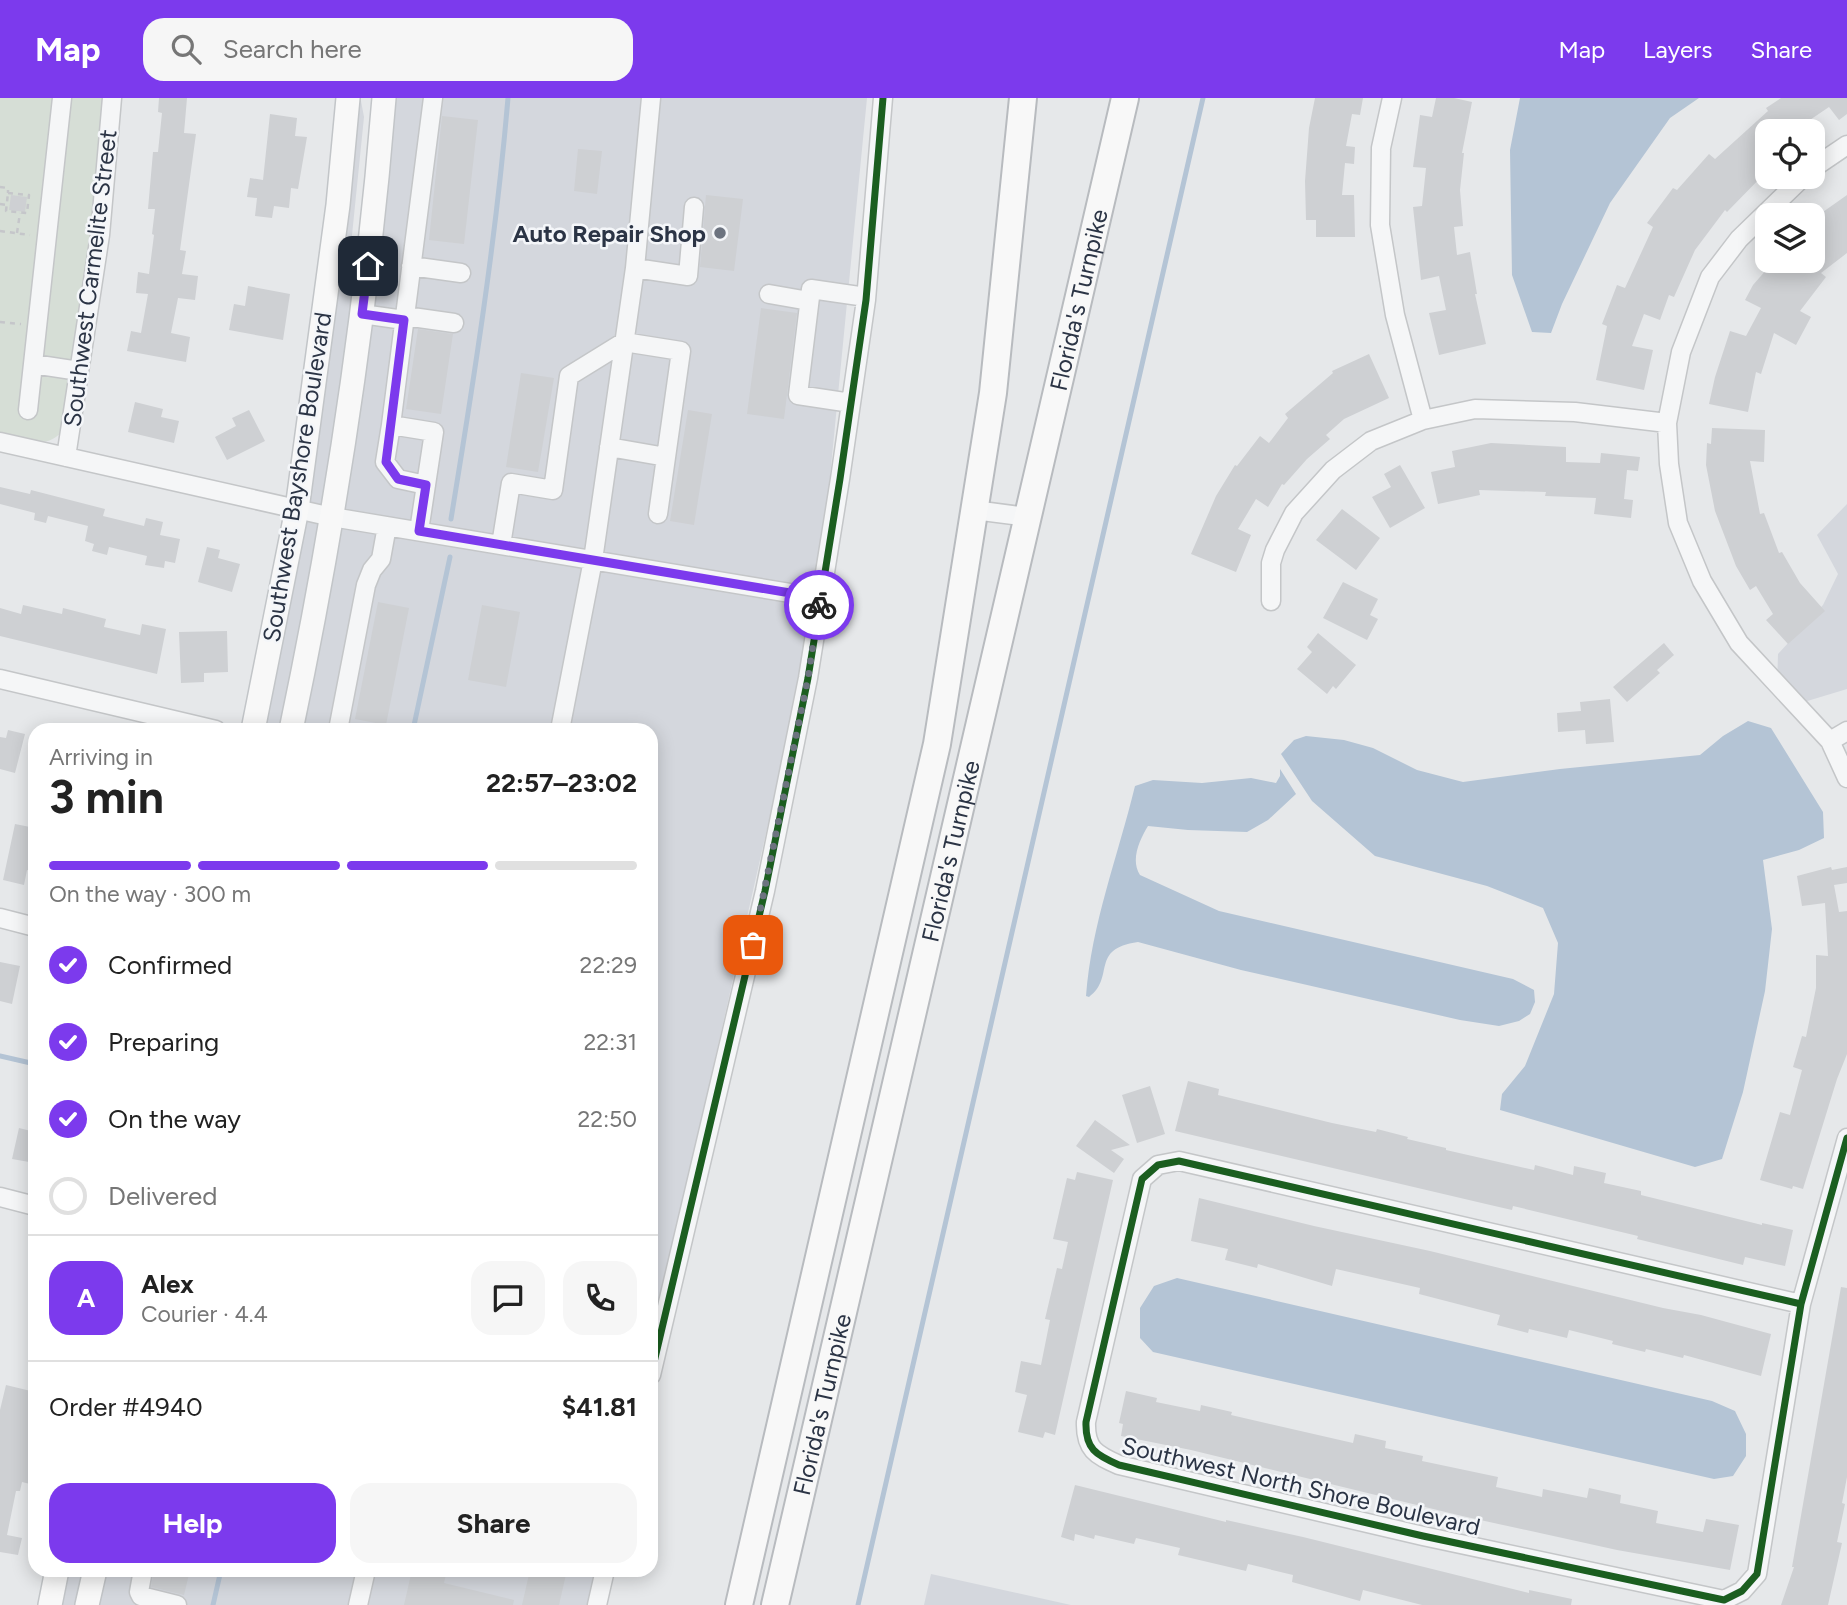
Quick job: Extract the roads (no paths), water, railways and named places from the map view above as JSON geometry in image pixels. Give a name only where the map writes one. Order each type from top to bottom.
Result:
[{"type":"highway","name":"Florida's Turnpike","points":[[738,1605],[937,744],[993,393],[1023,98]]},
{"type":"highway","name":"Florida's Turnpike","points":[[775,1605],[1125,98]]},
{"type":"main road","name":"Southwest Bayshore Boulevard","points":[[254,723],[297,509],[337,219],[348,98]]},
{"type":"main road","points":[[368,266],[360,246],[373,117],[370,98]]},
{"type":"main road","name":"Southwest Bayshore Boulevard","points":[[292,723],[332,517],[362,314],[376,209],[384,98]]},
{"type":"main road","points":[[50,1605],[56,1577]]},
{"type":"main road","points":[[87,1605],[93,1577]]},
{"type":"street","points":[[28,410],[62,98]]},
{"type":"street","name":"Southwest Carmelite Street","points":[[66,457],[100,235],[112,98]]},
{"type":"street","points":[[426,485],[398,479],[386,462],[433,98]]},
{"type":"street","points":[[561,723],[593,560],[635,268],[651,98]]},
{"type":"street","points":[[658,1345],[765,891],[808,678],[866,297],[883,98]]},
{"type":"street","points":[[1392,98],[1381,148],[1380,225],[1395,315],[1423,420]]},
{"type":"street","points":[[1825,160],[1847,145]]},
{"type":"street","points":[[1791,189],[1739,239],[1710,277],[1681,352],[1667,423],[1670,464],[1678,523],[1702,581],[1739,643],[1830,741],[1845,768]]},
{"type":"street","points":[[635,268],[688,276],[694,207]]},
{"type":"street","points":[[411,266],[461,273]]},
{"type":"street","points":[[851,403],[798,395],[809,301],[811,289],[866,297]]},
{"type":"street","points":[[769,294],[809,301]]},
{"type":"street","points":[[362,314],[454,323]]},
{"type":"street","points":[[500,545],[511,483],[553,490],[569,376],[624,342],[681,352],[658,514]]},
{"type":"street","points":[[33,364],[79,370]]},
{"type":"street","points":[[1271,601],[1271,563],[1294,513],[1333,470],[1371,440],[1423,420],[1475,409],[1575,412],[1667,423]]},
{"type":"street","points":[[391,425],[434,432],[419,531]]},
{"type":"street","points":[[0,442],[332,517],[820,598]]},
{"type":"street","points":[[609,447],[666,457]]},
{"type":"street","points":[[974,510],[1028,517]]},
{"type":"street","points":[[339,723],[366,585],[372,570],[381,559],[387,526]]},
{"type":"street","points":[[0,678],[187,723]]},
{"type":"street","points":[[1830,741],[1847,731]]},
{"type":"street","points":[[0,918],[28,925]]},
{"type":"street","points":[[1801,1304],[1847,1138]]},
{"type":"street","name":"Southwest North Shore Boulevard","points":[[1180,1161],[1801,1304],[1757,1574],[1742,1591],[1724,1600],[1423,1536],[1119,1465],[1097,1456],[1086,1438],[1086,1422],[1142,1179],[1158,1165],[1180,1161]]},
{"type":"street","points":[[0,1197],[28,1204]]},
{"type":"street","points":[[142,1577],[139,1592],[141,1596],[177,1605]]},
{"type":"street","points":[[358,1605],[364,1577]]},
{"type":"street","points":[[597,1605],[603,1577]]},
{"type":"water","points":[[1520,98],[1699,98],[1670,118],[1610,203],[1551,333],[1532,332],[1512,275],[1510,150]]},
{"type":"water","points":[[1748,721],[1771,728],[1823,812],[1824,838],[1799,850],[1763,860],[1772,929],[1765,991],[1743,1092],[1722,1159],[1695,1167],[1500,1110],[1502,1094],[1525,1066],[1554,994],[1558,943],[1543,908],[1487,886],[1375,856],[1312,801],[1281,754],[1294,740],[1306,736],[1344,740],[1373,748],[1417,770],[1463,782],[1700,755],[1723,736]]},
{"type":"water","points":[[1280,769],[1296,794],[1268,820],[1247,832],[1148,826],[1136,856],[1140,875],[1219,911],[1513,979],[1534,990],[1535,1002],[1530,1014],[1519,1021],[1499,1026],[1460,1020],[1241,970],[1138,942],[1113,951],[1108,957],[1097,989],[1089,997],[1086,996],[1099,917],[1135,786],[1153,780],[1202,783],[1251,778],[1276,783]]},
{"type":"water","points":[[1177,1278],[1712,1401],[1735,1411],[1746,1434],[1746,1456],[1733,1476],[1714,1479],[1153,1352],[1140,1338],[1140,1308],[1154,1286]]},
{"type":"waterway","points":[[451,519],[491,256],[508,98]]},
{"type":"waterway","points":[[858,1605],[1203,98]]},
{"type":"waterway","points":[[414,723],[450,557]]},
{"type":"waterway","points":[[0,1056],[28,1062]]},
{"type":"waterway","points":[[213,1605],[219,1577]]},
{"type":"place","name":"Auto Repair Shop","points":[[720,233]]}]
